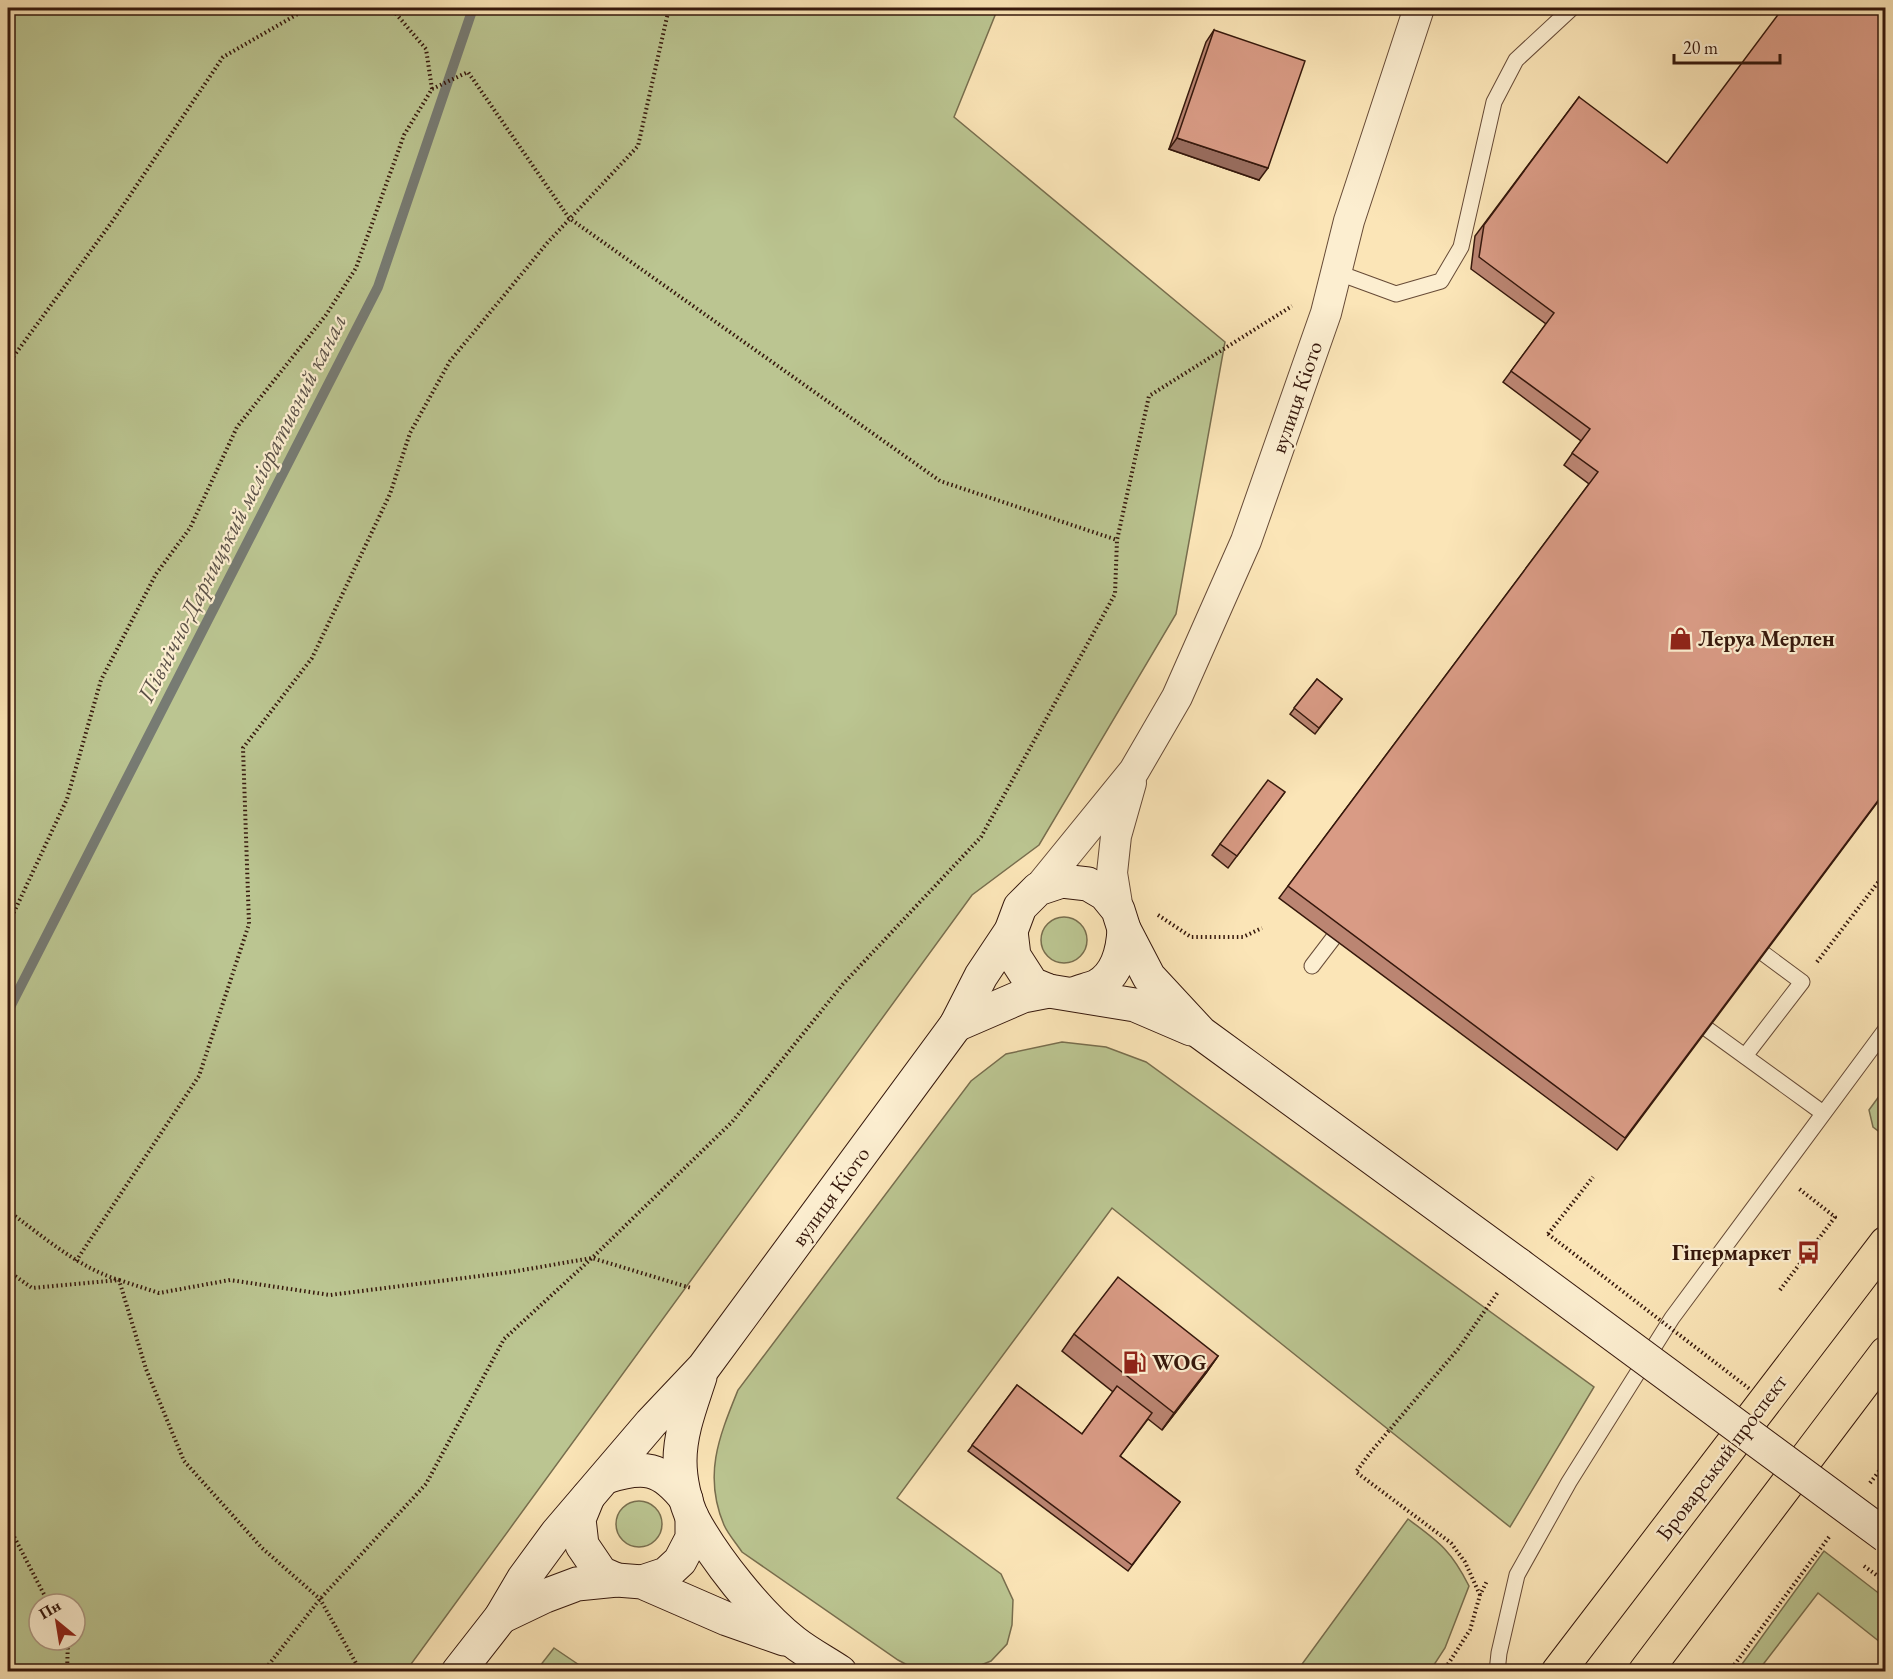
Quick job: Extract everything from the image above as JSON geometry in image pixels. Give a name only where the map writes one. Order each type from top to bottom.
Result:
[{"type":"highway","name":"Броварський проспект","points":[[1558,1671],[1886,1243]]},
{"type":"highway","points":[[1645,1671],[1882,1358]]},
{"type":"street","name":"вулиця Кіото","points":[[1134,771],[1177,698],[1246,541],[1326,313],[1349,221],[1419,8]]},
{"type":"street","points":[[1134,771],[1038,889],[1020,907],[1011,931],[1014,956],[1032,984],[1061,992],[1135,1005],[1201,1033]]},
{"type":"street","points":[[956,1025],[1023,996],[1098,985],[1112,972],[1123,949],[1121,919],[1112,873],[1116,836],[1134,771]]},
{"type":"street","points":[[1038,889],[1062,881],[1088,884],[1105,894],[1121,919],[1149,977],[1201,1033],[1886,1536]]},
{"type":"street","name":"вулиця Кіото","points":[[704,1367],[956,1025],[981,976],[1011,931]]},
{"type":"street","points":[[458,1671],[501,1617],[524,1578],[597,1486],[651,1423],[704,1367]]},
{"type":"street","points":[[501,1617],[577,1584],[630,1581],[666,1574],[680,1561],[692,1538],[680,1462],[684,1424],[704,1367]]},
{"type":"street","points":[[794,1642],[630,1581],[600,1573],[582,1545],[579,1519],[597,1486],[630,1469],[656,1473],[673,1483],[722,1564],[761,1610],[794,1642],[840,1671]]},
{"type":"lane","points":[[1336,272],[1396,294],[1441,281],[1461,247],[1494,102],[1516,60],[1572,8]]},
{"type":"lane","points":[[1312,966],[1353,912]]},
{"type":"lane","points":[[1736,933],[1802,982],[1745,1056]]},
{"type":"lane","points":[[1678,1008],[1823,1113]]},
{"type":"lane","points":[[1497,1671],[1517,1575],[1569,1482],[1672,1318],[1886,1029]]},
{"type":"path","points":[[8,364],[114,219],[223,57],[308,8]]},
{"type":"path","points":[[392,8],[426,49],[432,89]]},
{"type":"path","points":[[76,1261],[199,1076],[249,924],[243,748],[312,658],[390,494],[411,434],[450,361],[569,218],[638,146],[669,8]]},
{"type":"path","points":[[8,925],[67,799],[101,680],[156,574],[190,528],[237,427],[326,315],[356,267],[404,135],[432,89],[468,72],[569,218],[940,482],[1117,540]]},
{"type":"path","points":[[263,1671],[320,1599],[426,1484],[504,1339],[592,1258],[732,1122],[843,984],[981,837],[1115,594],[1117,540],[1149,396],[1294,305]]},
{"type":"path","points":[[1802,982],[1886,872]]},
{"type":"path","points":[[1880,878],[1886,882]]},
{"type":"path","points":[[1157,915],[1191,937],[1243,938],[1262,928]]},
{"type":"path","points":[[1779,1173],[1835,1217],[1780,1290]]},
{"type":"path","points":[[1593,1177],[1548,1234],[1754,1392]]},
{"type":"path","points":[[8,1211],[76,1261],[105,1276],[159,1293],[230,1280],[330,1295],[510,1272],[592,1258],[691,1288]]},
{"type":"path","points":[[8,1271],[32,1288],[119,1280]]},
{"type":"path","points":[[119,1280],[146,1369],[184,1461],[262,1548],[320,1599],[357,1665],[364,1671]]},
{"type":"path","points":[[1443,1671],[1470,1630],[1480,1594],[1474,1580],[1465,1562],[1451,1543],[1356,1472],[1458,1349],[1498,1292]]},
{"type":"path","points":[[1864,1491],[1886,1462]]},
{"type":"path","points":[[1867,1478],[1876,1485]]},
{"type":"path","points":[[8,1526],[43,1592]]},
{"type":"path","points":[[1730,1671],[1836,1528]]},
{"type":"path","points":[[67,1671],[68,1652]]},
{"type":"green space","points":[[8,8],[998,8],[954,117],[1225,342],[1176,614],[1039,845],[972,895],[406,1671],[8,1671]]},
{"type":"green space","points":[[1069,917],[1081,923],[1086,931],[1086,949],[1081,957],[1073,962],[1059,963],[1047,957],[1042,949],[1041,935],[1047,923],[1055,918]]},
{"type":"green space","points":[[1062,1042],[1106,1047],[1146,1062],[1594,1387],[1510,1527],[1112,1208],[897,1498],[1001,1574],[1013,1600],[1012,1625],[1007,1644],[991,1661],[966,1671],[920,1672],[898,1660],[742,1552],[724,1525],[718,1507],[714,1473],[720,1440],[738,1390],[971,1081],[1006,1054]]},
{"type":"green space","points":[[1885,1088],[1885,1136],[1873,1127],[1869,1110]]},
{"type":"green space","points":[[644,1501],[656,1507],[661,1515],[661,1533],[656,1541],[648,1546],[634,1547],[626,1544],[619,1537],[616,1519],[619,1511],[626,1504]]},
{"type":"green space","points":[[1408,1519],[1450,1555],[1469,1586],[1445,1648],[1430,1671],[1297,1671]]},
{"type":"green space","points":[[1824,1551],[1885,1598],[1885,1646],[1818,1593],[1758,1671],[1737,1671]]},
{"type":"green space","points":[[554,1648],[588,1671],[536,1671]]},
{"type":"building","name":"Леруа Мерлен","points":[[1783,8],[1886,8],[1886,790],[1625,1138],[1288,886],[1598,472],[1572,453],[1590,429],[1511,371],[1554,313],[1479,257],[1484,225],[1579,97],[1667,163]]},
{"type":"building","points":[[1214,30],[1305,61],[1268,168],[1177,138]]},
{"type":"building","points":[[1317,679],[1342,699],[1319,728],[1294,708]]},
{"type":"building","points":[[1268,780],[1285,792],[1237,856],[1220,844]]},
{"type":"building","name":"WOG","points":[[1118,1277],[1218,1356],[1174,1413],[1074,1334]]},
{"type":"building","points":[[1017,1385],[1082,1434],[1117,1386],[1152,1413],[1120,1456],[1180,1502],[1132,1565],[972,1445]]},
{"type":"waterway","name":"Північно-Дарницький меліоративний канал","points":[[8,1011],[378,287],[473,8]]},
{"type":"place","name":"Леруа Мерлен","points":[[1680,638]]},
{"type":"place","name":"Гіпермаркет","points":[[1809,1252]]},
{"type":"place","name":"WOG","points":[[1134,1362]]}]
